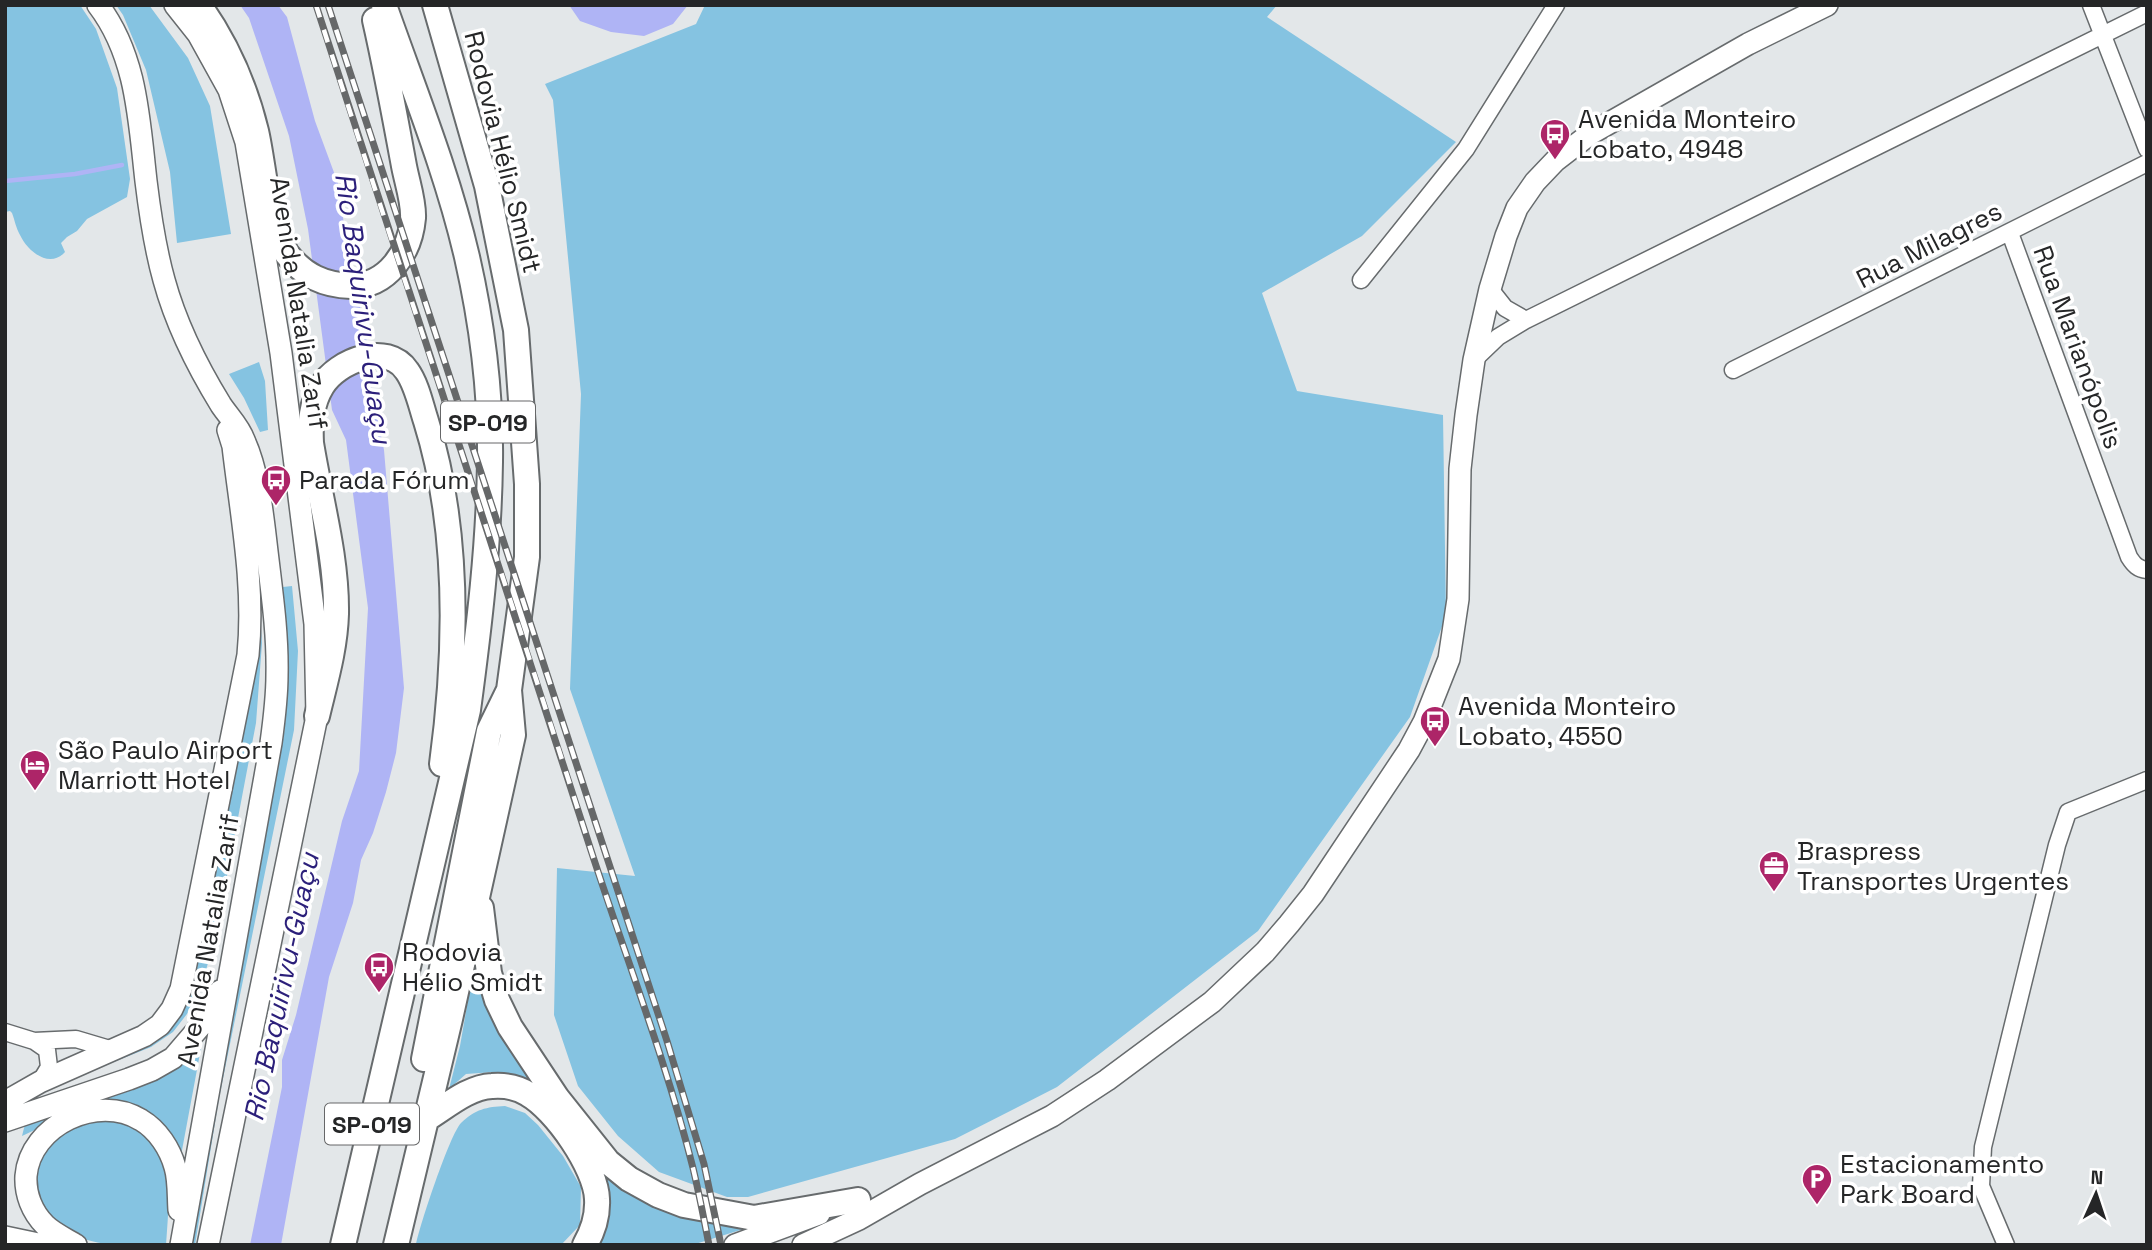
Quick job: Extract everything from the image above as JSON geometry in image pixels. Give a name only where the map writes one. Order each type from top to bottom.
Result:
[{"type":"highway","points":[[199,5],[223,44],[243,86],[256,131],[277,233],[287,253],[304,272],[320,282],[358,286],[374,282],[394,267],[406,248],[413,215],[372,5]]},
{"type":"highway","name":"SP-019","points":[[343,1245],[468,710],[479,626],[490,461],[482,334],[467,257],[447,183],[384,5]]},
{"type":"highway","name":"Rodovia Hélio Smidt","points":[[396,1245],[513,735],[509,690],[527,557],[527,484],[516,330],[487,186],[435,5]]},
{"type":"highway","points":[[317,716],[331,656],[336,615],[334,577],[311,443],[313,405],[323,384],[343,365],[357,359],[379,356],[398,362],[408,372],[415,390],[429,433],[440,481],[447,534],[453,593],[453,656],[438,791],[436,848]]},
{"type":"highway","name":"Rodovia Hélio Smidt","points":[[384,1245],[429,1037],[489,731],[509,690]]},
{"type":"highway","points":[[478,892],[489,973],[497,1000],[510,1027],[557,1098],[608,1161],[629,1179],[684,1205],[754,1218],[858,1200]]},
{"type":"highway","points":[[426,1119],[475,1088],[492,1086],[512,1087],[529,1094],[547,1108],[579,1152],[593,1179],[597,1198],[596,1222],[585,1245]]},
{"type":"main road","name":"Avenida Natalia Zarif","points":[[98,5],[107,16],[121,45],[138,103],[156,245],[174,312],[192,353],[221,404],[235,421],[252,462],[264,527],[272,596],[277,673],[271,743],[181,1242]]},
{"type":"main road","name":"Avenida Natalia Zarif","points":[[175,5],[198,34],[229,90],[246,142],[281,353],[316,624],[317,716],[208,1245]]},
{"type":"main road","points":[[803,1245],[859,1219],[920,1184],[1052,1116],[1107,1080],[1212,1002],[1265,951],[1312,894],[1409,750],[1429,712],[1449,659],[1458,614],[1460,469],[1474,360],[1490,289],[1512,218],[1535,182],[1555,161],[1590,134],[1748,44],[1828,5]]},
{"type":"main road","points":[[5,1102],[40,1082],[144,1036],[160,1025],[172,1009],[181,989],[248,655],[252,623],[233,446],[221,404]]},
{"type":"main road","points":[[5,1121],[129,1079],[173,1058],[204,1022],[217,999],[234,954]]},
{"type":"main road","points":[[76,1245],[44,1224],[32,1206],[27,1194],[27,1167],[32,1153],[50,1130],[58,1124],[93,1111],[119,1112],[139,1118],[163,1141],[176,1170],[181,1242]]},
{"type":"main road","points":[[735,1245],[858,1200],[920,1184]]},
{"type":"main road","points":[[5,1237],[43,1245]]},
{"type":"street","points":[[1360,280],[1466,149],[1556,5]]},
{"type":"street","points":[[2091,5],[2147,149]]},
{"type":"street","points":[[1474,360],[1498,337],[1526,320],[2147,13]]},
{"type":"street","name":"Rua Milagres","points":[[1733,370],[2147,163]]},
{"type":"street","name":"Rua Marianópolis","points":[[2010,233],[2129,557],[2141,570],[2147,570]]},
{"type":"street","points":[[1490,289],[1506,308],[1526,320]]},
{"type":"street","points":[[2006,1245],[1981,1186],[1980,1166],[2057,845],[2068,812],[2147,780]]},
{"type":"street","points":[[5,1032],[44,1046],[50,1060],[40,1082]]},
{"type":"street","points":[[34,1041],[76,1040],[113,1050]]},
{"type":"shaded area","points":[[5,5],[80,5],[96,29],[117,88],[130,179],[127,197],[87,219],[61,243],[65,252],[53,259],[46,259],[28,247],[12,213],[5,212]]},
{"type":"shaded area","points":[[116,5],[149,5],[188,58],[210,106],[231,234],[177,243],[170,172],[146,70],[123,15]]},
{"type":"shaded area","name":"Rio Baquirivu-Guaçu","points":[[240,5],[278,5],[287,17],[315,121],[339,186],[347,249],[366,333],[370,381],[384,450],[404,688],[396,753],[386,792],[361,860],[353,903],[329,977],[281,1245],[250,1245],[282,1087],[282,1060],[296,1015],[342,821],[359,771],[368,608],[346,440],[332,410],[308,229],[289,136],[249,18]]},
{"type":"shaded area","points":[[569,5],[688,5],[673,24],[644,36],[611,32],[580,21]]},
{"type":"shaded area","points":[[705,5],[1277,5],[1267,17],[1456,142],[1362,236],[1262,293],[1297,391],[1443,415],[1446,615],[1410,717],[1258,931],[1057,1087],[955,1139],[748,1197],[727,1197],[659,1172],[618,1136],[578,1086],[554,1015],[557,868],[635,876],[570,689],[581,394],[553,100],[545,84],[696,24]]},
{"type":"shaded area","points":[[259,362],[265,381],[268,430],[260,432],[229,374]]},
{"type":"shaded area","points":[[257,575],[262,643],[256,723],[215,939],[197,1001],[173,1032],[151,1047],[17,1101],[164,1025]]},
{"type":"shaded area","points":[[292,586],[298,651],[294,730],[219,1098],[195,1245],[186,1245],[284,734],[288,660],[283,587]]},
{"type":"shaded area","points":[[475,960],[617,1172],[773,1220],[692,1245],[600,1245],[606,1227],[608,1203],[507,1075],[494,1072],[466,1074],[449,1089],[460,1046]]},
{"type":"shaded area","points":[[197,1042],[201,1048],[180,1161],[138,1111],[41,1127],[22,1136],[25,1124],[105,1099],[158,1075]]},
{"type":"shaded area","points":[[505,1106],[525,1113],[563,1156],[581,1187],[580,1225],[561,1245],[416,1245],[436,1181],[461,1123],[487,1108]]},
{"type":"shaded area","points":[[101,1120],[126,1124],[145,1133],[157,1146],[168,1181],[166,1245],[120,1245],[76,1236],[50,1216],[36,1195],[35,1175],[46,1146],[66,1129]]},
{"type":"waterway","points":[[5,181],[75,174],[122,165]]},
{"type":"railway","points":[[316,5],[600,879],[670,1085],[693,1168],[709,1245]]},
{"type":"railway","points":[[328,5],[667,1041],[704,1164],[721,1245]]},
{"type":"place","name":"Avenida Monteiro Lobato, 4948","points":[[1555,161]]},
{"type":"place","name":"Parada Fórum","points":[[276,507]]},
{"type":"place","name":"Avenida Monteiro Lobato, 4550","points":[[1435,748]]},
{"type":"place","name":"São Paulo Airport Marriott Hotel","points":[[35,792]]},
{"type":"place","name":"Braspress Transportes Urgentes","points":[[1774,893]]},
{"type":"place","name":"Rodovia Hélio Smidt","points":[[379,994]]},
{"type":"place","name":"Estacionamento Park Board","points":[[1817,1206]]}]
